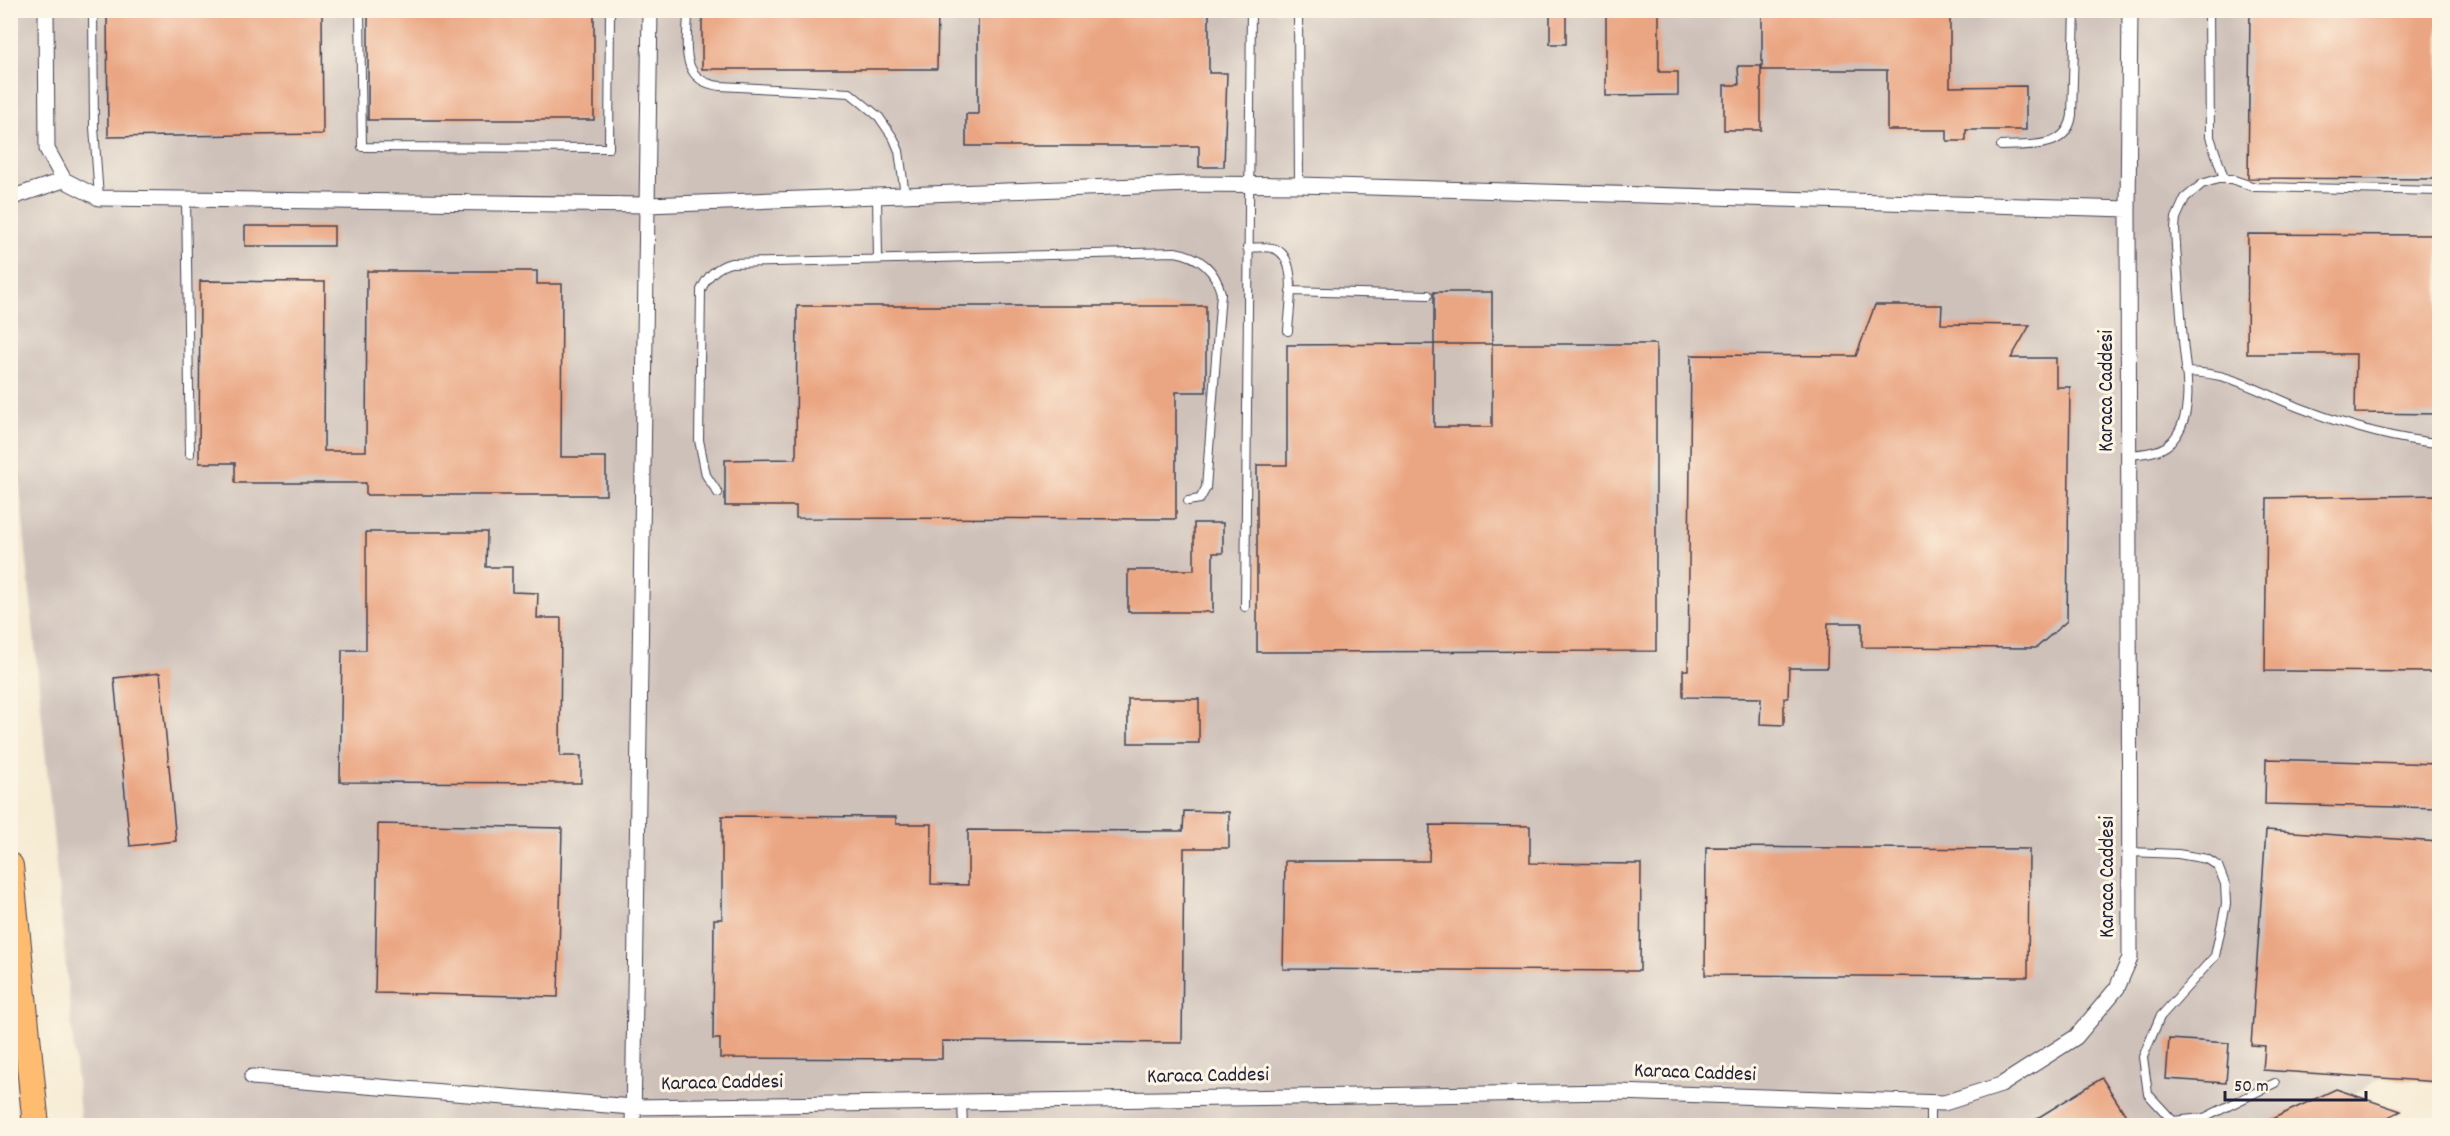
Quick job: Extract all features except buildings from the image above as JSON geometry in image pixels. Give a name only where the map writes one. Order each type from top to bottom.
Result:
[{"type":"highway","points":[[10,866],[36,1125]]},
{"type":"street","points":[[46,10],[47,149],[64,180],[99,198],[648,205],[1189,184],[1299,185],[2128,209]]},
{"type":"street","points":[[633,1125],[650,10]]},
{"type":"street","name":"Karaca Caddesi","points":[[252,1077],[633,1107],[1618,1092],[1944,1103],[2001,1085],[2076,1037],[2117,988],[2130,958],[2128,209],[2130,10]]},
{"type":"street","points":[[10,198],[64,180]]},
{"type":"lane","points":[[93,10],[94,127],[99,198]]},
{"type":"lane","points":[[360,10],[362,147],[597,148],[609,148],[610,10]]},
{"type":"lane","points":[[688,10],[687,60],[698,79],[720,86],[850,93],[875,112],[894,139],[899,151],[905,195]]},
{"type":"lane","points":[[1245,607],[1251,10]]},
{"type":"lane","points":[[1298,10],[1299,185]]},
{"type":"lane","points":[[2001,146],[2048,144],[2061,138],[2067,131],[2072,115],[2074,10]]},
{"type":"lane","points":[[2209,10],[2210,137],[2224,178]]},
{"type":"lane","points":[[2129,455],[2155,453],[2175,436],[2185,416],[2185,372],[2175,230],[2179,207],[2193,190],[2202,184],[2224,178],[2255,187],[2439,191]]},
{"type":"lane","points":[[877,196],[878,259]]},
{"type":"lane","points":[[186,199],[190,454]]},
{"type":"lane","points":[[1247,248],[1271,248],[1281,253],[1289,264],[1288,331]]},
{"type":"lane","points":[[718,494],[706,475],[699,440],[701,290],[707,278],[717,268],[731,262],[1175,252],[1185,253],[1203,262],[1215,277],[1221,293],[1206,488],[1200,499],[1188,501]]},
{"type":"lane","points":[[1290,291],[1428,295]]},
{"type":"lane","points":[[2185,372],[2202,372],[2230,377],[2290,404],[2336,420],[2398,436],[2439,443]]},
{"type":"lane","points":[[2130,852],[2178,854],[2207,859],[2218,866],[2225,884],[2226,904],[2215,956],[2160,1017],[2143,1057],[2148,1094],[2173,1121],[2204,1118],[2275,1083]]},
{"type":"lane","points":[[962,1102],[963,1125]]},
{"type":"lane","points":[[1930,1102],[1930,1125]]},
{"type":"shaded area","points":[[10,11],[2439,11],[2439,1047],[2295,1126],[81,1125],[11,395]]}]
